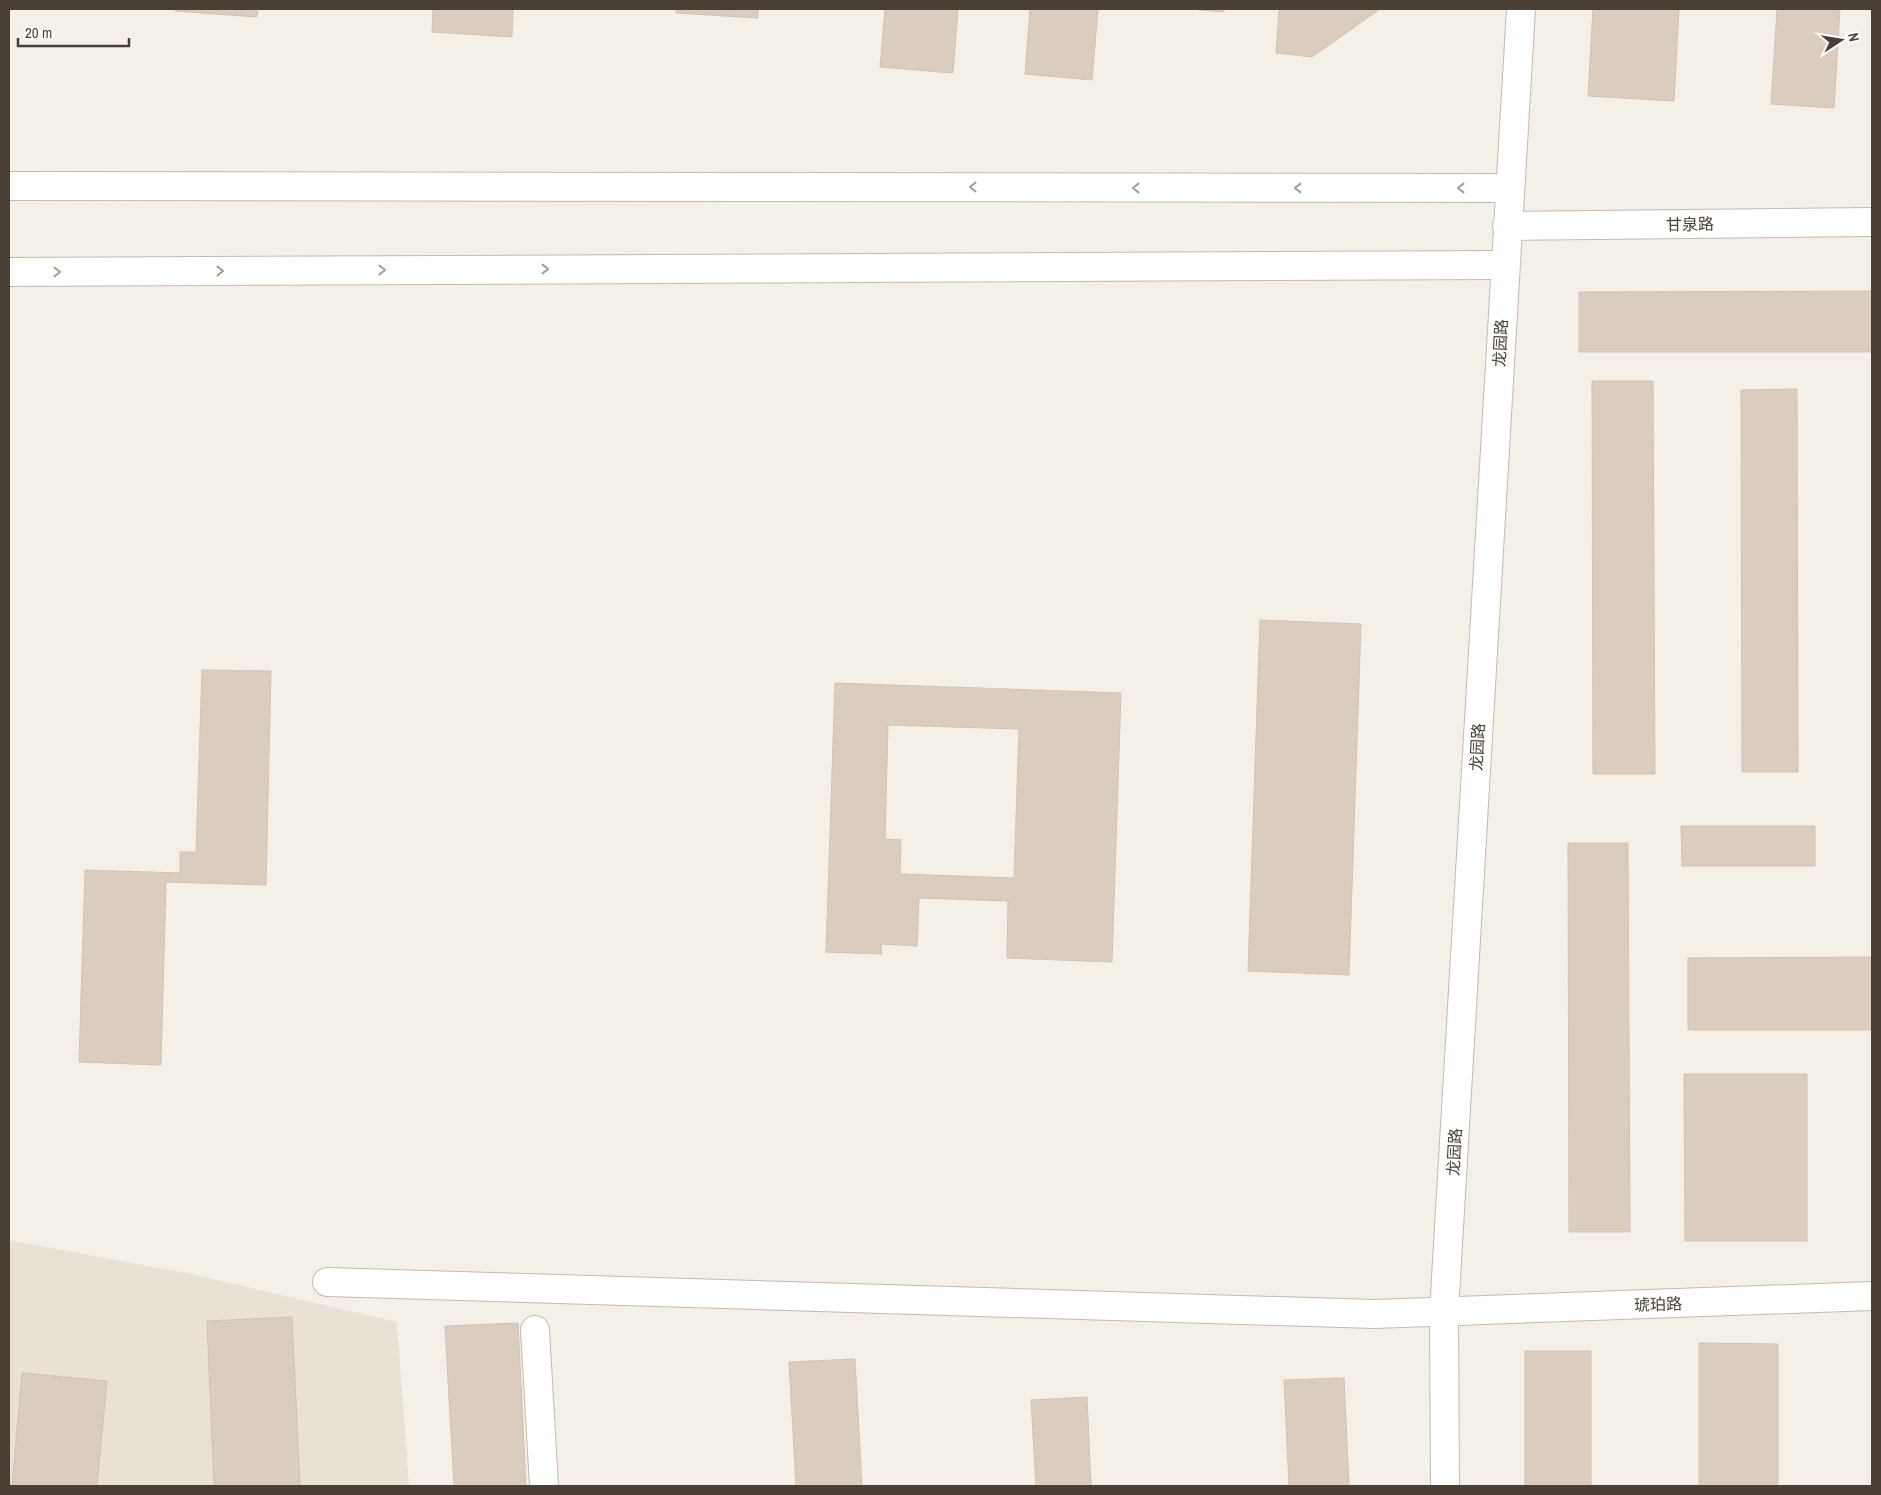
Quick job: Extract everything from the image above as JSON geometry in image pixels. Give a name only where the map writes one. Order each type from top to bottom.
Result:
[{"type":"street","name":"龙园路","points":[[1445,1486],[1444,1312],[1521,9]]},
{"type":"street","points":[[9,186],[1509,188]]},
{"type":"street","name":"甘泉路","points":[[1507,226],[1872,222]]},
{"type":"street","points":[[9,272],[1505,265]]},
{"type":"street","name":"琥珀路","points":[[327,1282],[1364,1314],[1872,1296]]},
{"type":"street","points":[[535,1330],[544,1486]]},
{"type":"shaded area","points":[[9,1240],[191,1274],[397,1322],[409,1486],[9,1486]]},
{"type":"building","points":[[175,9],[258,9],[257,17],[175,11]]},
{"type":"building","points":[[433,9],[513,9],[512,37],[432,32]]},
{"type":"building","points":[[676,9],[758,9],[758,18],[676,13]]},
{"type":"building","points":[[885,9],[958,9],[953,73],[880,67]]},
{"type":"building","points":[[1030,9],[1098,9],[1092,80],[1025,74]]},
{"type":"building","points":[[1189,9],[1224,9],[1224,12]]},
{"type":"building","points":[[1279,9],[1380,9],[1312,57],[1276,53]]},
{"type":"building","points":[[1593,9],[1679,9],[1674,101],[1588,96]]},
{"type":"building","points":[[1777,9],[1840,9],[1834,108],[1771,104]]},
{"type":"building","points":[[1872,291],[1872,352],[1579,352],[1579,292]]},
{"type":"building","points":[[1592,381],[1653,381],[1655,774],[1593,774]]},
{"type":"building","points":[[1797,389],[1798,772],[1742,772],[1741,390]]},
{"type":"building","points":[[1260,620],[1361,624],[1349,975],[1248,971]]},
{"type":"building","points":[[202,670],[271,671],[266,885],[166,882],[161,1065],[79,1062],[85,870],[180,873],[180,852],[196,852]]},
{"type":"building","points":[[835,683],[1121,693],[1112,962],[1007,958],[1008,901],[919,898],[917,946],[881,944],[882,954],[826,952]],"holes":[[[888,725],[1019,729],[1014,878],[900,874],[901,840],[885,839]]]},
{"type":"building","points":[[1681,826],[1815,826],[1815,866],[1682,866]]},
{"type":"building","points":[[1568,843],[1628,843],[1630,1232],[1569,1232]]},
{"type":"building","points":[[1872,957],[1872,1030],[1688,1030],[1688,958]]},
{"type":"building","points":[[1684,1074],[1807,1074],[1807,1241],[1685,1241]]},
{"type":"building","points":[[292,1317],[300,1486],[214,1486],[207,1321]]},
{"type":"building","points":[[518,1323],[526,1486],[454,1486],[445,1326]]},
{"type":"building","points":[[1699,1343],[1778,1344],[1778,1486],[1699,1486]]},
{"type":"building","points":[[1525,1351],[1591,1351],[1591,1486],[1525,1486]]},
{"type":"building","points":[[855,1359],[862,1486],[796,1486],[789,1362]]},
{"type":"building","points":[[22,1373],[107,1381],[97,1486],[12,1486]]},
{"type":"building","points":[[1344,1378],[1349,1486],[1289,1486],[1284,1380]]},
{"type":"building","points":[[1087,1397],[1091,1486],[1036,1486],[1031,1400]]}]
